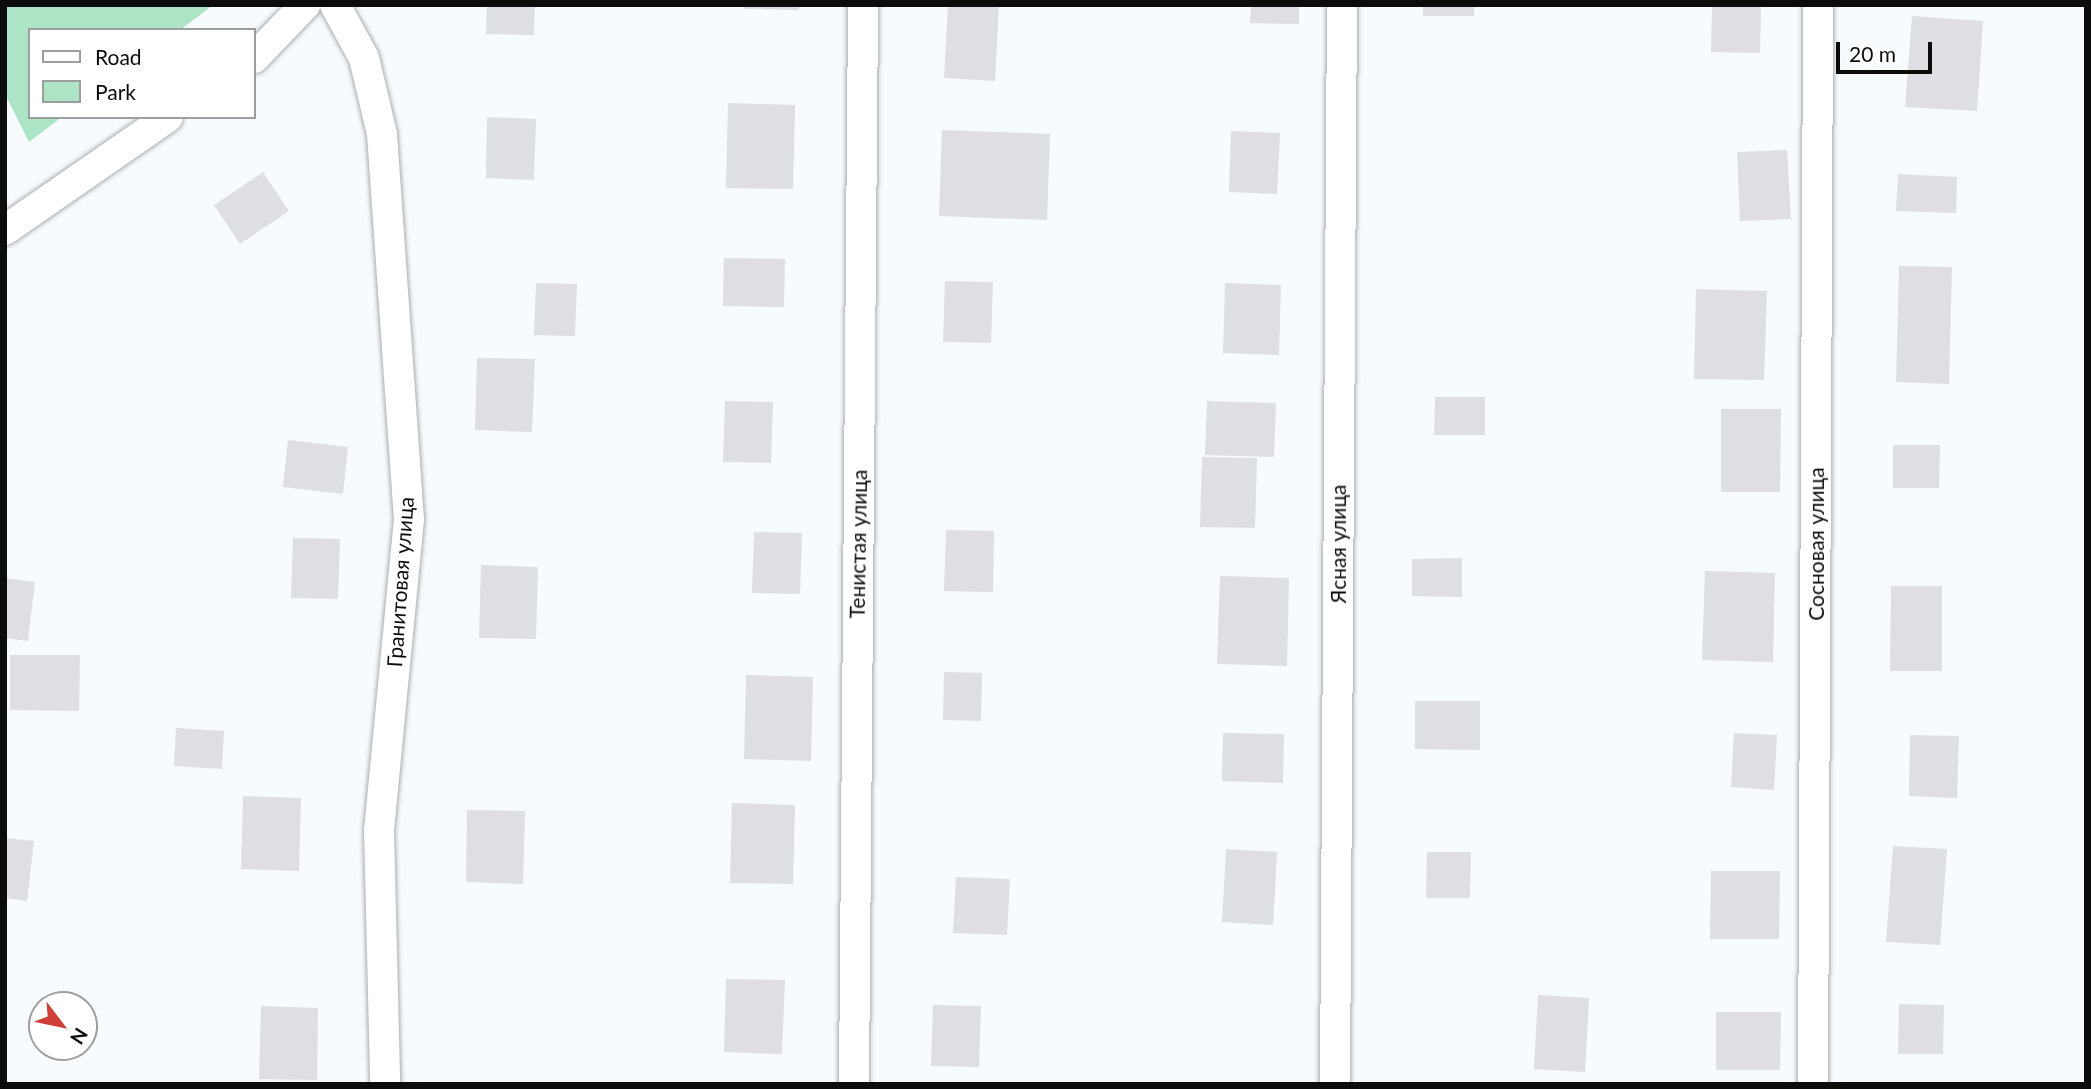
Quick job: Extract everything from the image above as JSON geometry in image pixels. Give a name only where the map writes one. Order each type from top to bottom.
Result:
[{"type":"street","points":[[256,56],[305,5]]},
{"type":"street","name":"Гранитовая улица","points":[[335,5],[364,58],[382,134],[409,519],[379,830],[385,1084]]},
{"type":"street","name":"Тенистая улица","points":[[853,1084],[863,5]]},
{"type":"street","name":"Ясная улица","points":[[1335,1084],[1342,5]]},
{"type":"street","name":"Сосновая улица","points":[[1813,1084],[1818,5]]},
{"type":"street","points":[[5,230],[165,119]]},
{"type":"green space","points":[[5,5],[213,5],[183,28],[28,28],[28,119],[59,119],[29,142],[5,94]]},
{"type":"building","points":[[487,5],[535,5],[534,35],[486,34]]},
{"type":"building","points":[[744,5],[799,5],[799,10],[744,9]]},
{"type":"building","points":[[948,5],[999,5],[995,81],[944,78]]},
{"type":"building","points":[[1251,5],[1299,5],[1299,24],[1250,23]]},
{"type":"building","points":[[1423,5],[1474,5],[1474,16],[1423,16]]},
{"type":"building","points":[[1712,5],[1761,5],[1760,53],[1711,52]]},
{"type":"building","points":[[1912,16],[1983,21],[1977,111],[1905,107]]},
{"type":"building","points":[[728,103],[795,105],[793,189],[726,188]]},
{"type":"building","points":[[487,117],[536,119],[534,180],[486,178]]},
{"type":"building","points":[[942,130],[1050,134],[1047,220],[939,216]]},
{"type":"building","points":[[1231,131],[1280,133],[1277,194],[1229,192]]},
{"type":"building","points":[[1787,150],[1791,219],[1740,221],[1737,152]]},
{"type":"building","points":[[263,172],[289,211],[240,244],[214,205]]},
{"type":"building","points":[[1898,174],[1957,177],[1956,213],[1896,211]]},
{"type":"building","points":[[724,258],[785,259],[784,307],[723,306]]},
{"type":"building","points":[[1899,266],[1952,267],[1949,384],[1896,382]]},
{"type":"building","points":[[945,281],[993,282],[991,343],[943,342]]},
{"type":"building","points":[[536,283],[577,284],[575,336],[534,335]]},
{"type":"building","points":[[1225,283],[1281,285],[1279,355],[1223,353]]},
{"type":"building","points":[[1696,289],[1767,291],[1764,380],[1694,379]]},
{"type":"building","points":[[477,358],[535,359],[532,432],[475,430]]},
{"type":"building","points":[[1435,397],[1485,397],[1485,435],[1434,435]]},
{"type":"building","points":[[725,401],[773,402],[771,463],[723,462]]},
{"type":"building","points":[[1207,401],[1276,403],[1274,457],[1205,455]]},
{"type":"building","points":[[1721,409],[1781,409],[1780,492],[1721,492]]},
{"type":"building","points":[[288,440],[348,447],[343,494],[283,487]]},
{"type":"building","points":[[1893,445],[1940,445],[1939,488],[1893,488]]},
{"type":"building","points":[[1202,457],[1257,458],[1255,528],[1200,527]]},
{"type":"building","points":[[946,530],[994,531],[993,592],[944,591]]},
{"type":"building","points":[[754,532],[802,533],[800,594],[752,593]]},
{"type":"building","points":[[293,538],[340,539],[338,599],[291,598]]},
{"type":"building","points":[[1462,558],[1462,597],[1412,596],[1412,559]]},
{"type":"building","points":[[481,565],[538,567],[536,639],[479,638]]},
{"type":"building","points":[[1705,571],[1775,573],[1773,662],[1702,660]]},
{"type":"building","points":[[1220,576],[1289,578],[1287,666],[1217,664]]},
{"type":"building","points":[[5,578],[35,582],[28,641],[5,638]]},
{"type":"building","points":[[1891,586],[1942,586],[1942,671],[1890,671]]},
{"type":"building","points":[[10,655],[80,655],[79,711],[10,710]]},
{"type":"building","points":[[944,672],[982,673],[981,721],[943,720]]},
{"type":"building","points":[[746,675],[813,677],[811,761],[744,759]]},
{"type":"building","points":[[1415,701],[1480,701],[1480,750],[1415,749]]},
{"type":"building","points":[[176,728],[224,731],[222,769],[174,766]]},
{"type":"building","points":[[1223,733],[1284,734],[1283,783],[1222,781]]},
{"type":"building","points":[[1734,733],[1777,735],[1774,790],[1731,787]]},
{"type":"building","points":[[1910,735],[1959,736],[1957,798],[1909,796]]},
{"type":"building","points":[[243,796],[301,798],[299,871],[241,869]]},
{"type":"building","points":[[732,803],[795,805],[793,884],[730,883]]},
{"type":"building","points":[[467,810],[525,811],[523,884],[466,882]]},
{"type":"building","points":[[5,838],[34,841],[27,901],[5,898]]},
{"type":"building","points":[[1893,846],[1947,849],[1940,945],[1886,942]]},
{"type":"building","points":[[1226,849],[1277,852],[1273,925],[1222,922]]},
{"type":"building","points":[[1427,852],[1471,852],[1470,898],[1426,898]]},
{"type":"building","points":[[1711,871],[1780,871],[1779,939],[1710,939]]},
{"type":"building","points":[[956,877],[1010,879],[1007,935],[953,933]]},
{"type":"building","points":[[726,979],[785,980],[782,1054],[724,1052]]},
{"type":"building","points":[[1538,995],[1589,998],[1585,1072],[1534,1069]]},
{"type":"building","points":[[1899,1004],[1944,1005],[1943,1054],[1898,1054]]},
{"type":"building","points":[[933,1005],[981,1006],[979,1067],[931,1066]]},
{"type":"building","points":[[261,1006],[318,1008],[317,1080],[259,1079]]},
{"type":"building","points":[[1716,1012],[1781,1012],[1780,1070],[1716,1070]]}]
